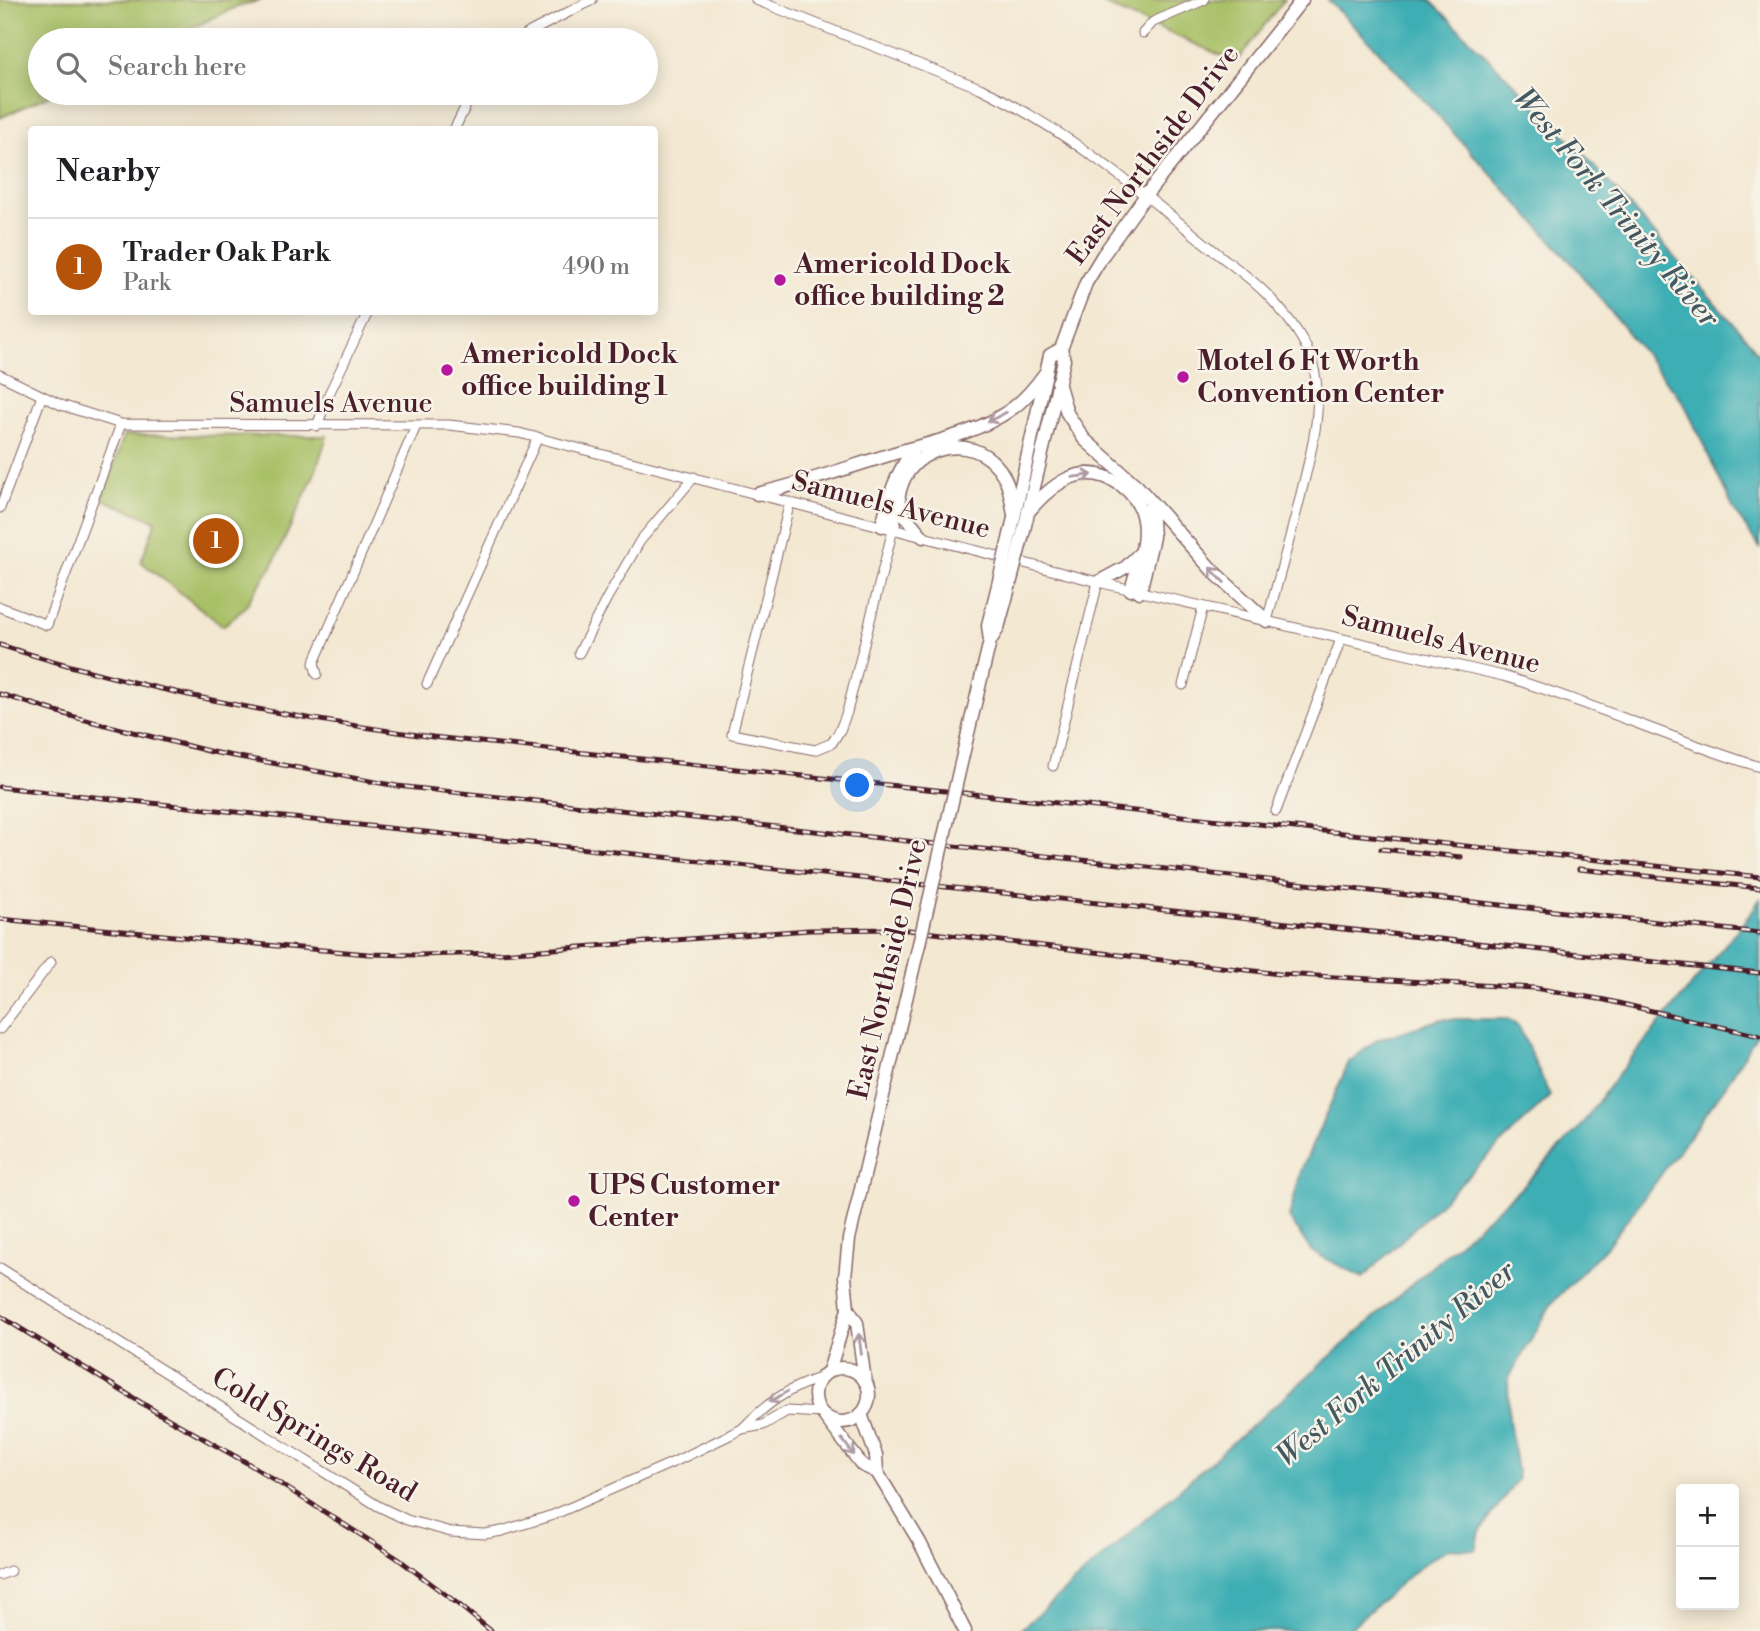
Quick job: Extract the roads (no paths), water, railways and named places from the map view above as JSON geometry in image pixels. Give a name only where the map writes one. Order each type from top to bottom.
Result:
[{"type":"street","points":[[538,28],[592,0]]},
{"type":"street","points":[[756,0],[1012,103],[1146,195],[1270,297],[1289,319],[1312,362],[1317,416],[1310,456],[1267,621],[1221,579],[1138,486],[1084,439],[1067,414],[1058,380]]},
{"type":"street","points":[[1143,33],[1153,22],[1204,0]]},
{"type":"street","name":"East Northside Drive","points":[[1021,514],[1064,360],[1061,349],[1086,282],[1146,195],[1302,0]]},
{"type":"street","points":[[456,126],[465,105]]},
{"type":"street","points":[[317,426],[328,396],[367,315]]},
{"type":"street","name":"East Northside Drive","points":[[826,1374],[848,1309],[845,1277],[849,1238],[990,641],[988,625],[1005,583],[1017,532],[1046,372],[1050,355],[1061,349]]},
{"type":"street","points":[[757,494],[800,484],[993,420],[1011,410],[1028,395],[1046,372]]},
{"type":"street","name":"Samuels Avenue","points":[[0,375],[80,412],[121,424],[469,426],[538,437],[1098,582],[1503,676],[1544,688],[1760,766]]},
{"type":"street","points":[[0,509],[42,396]]},
{"type":"street","points":[[0,607],[47,625],[121,424]]},
{"type":"street","points":[[317,674],[314,663],[416,426]]},
{"type":"street","points":[[427,684],[538,437]]},
{"type":"street","points":[[790,502],[732,734],[815,750],[832,743],[847,712],[887,527],[892,484],[915,447]]},
{"type":"street","points":[[887,527],[903,480],[918,460],[936,450],[949,447],[981,453],[996,465],[1021,514],[1045,493],[1072,476],[1088,474],[1105,477],[1129,491],[1140,509],[1144,527],[1136,591]]},
{"type":"street","points":[[579,653],[640,541],[694,477]]},
{"type":"street","points":[[899,498],[903,513],[923,537]]},
{"type":"street","points":[[1136,591],[1153,537],[1152,504]]},
{"type":"street","points":[[1053,766],[1098,582],[1126,567],[1140,554]]},
{"type":"street","points":[[1183,685],[1203,607]]},
{"type":"street","points":[[1276,811],[1341,639]]},
{"type":"street","points":[[0,1029],[51,962]]},
{"type":"street","name":"Cold Springs Road","points":[[0,1268],[378,1506],[407,1520],[443,1530],[485,1534],[521,1526],[553,1515],[742,1429],[763,1425],[787,1411],[823,1415]]},
{"type":"street","name":"East Northside Drive","points":[[848,1309],[857,1322],[865,1381]]},
{"type":"street","points":[[823,1415],[841,1422],[850,1421],[861,1414],[868,1403],[869,1394],[865,1381],[847,1369],[826,1374],[815,1393],[816,1402],[823,1415],[862,1465],[877,1472]]},
{"type":"street","name":"Cold Springs Road","points":[[742,1429],[765,1405],[800,1384],[826,1374]]},
{"type":"street","points":[[861,1414],[876,1455],[877,1472],[931,1564],[965,1631]]},
{"type":"water","name":"West Fork Trinity River","points":[[1328,0],[1430,0],[1581,151],[1750,342],[1760,357],[1760,548],[1734,510],[1684,403],[1570,261],[1378,50]]},
{"type":"water","name":"West Fork Trinity River","points":[[1760,899],[1760,1029],[1723,1090],[1655,1183],[1607,1246],[1552,1303],[1508,1380],[1509,1420],[1518,1478],[1480,1532],[1476,1550],[1449,1548],[1419,1567],[1347,1631],[1019,1631],[1521,1188],[1579,1128],[1618,1074]]},
{"type":"water","points":[[1441,1019],[1508,1019],[1519,1027],[1550,1096],[1363,1278],[1311,1251],[1289,1217],[1301,1171],[1349,1062],[1377,1040]]},
{"type":"railway","points":[[0,645],[160,689],[323,721],[433,737],[1760,877]]},
{"type":"railway","points":[[0,694],[78,718],[212,752],[397,786],[1760,933]]},
{"type":"railway","points":[[0,787],[1760,973]]},
{"type":"railway","points":[[1381,849],[1461,857]]},
{"type":"railway","points":[[1579,869],[1760,888]]},
{"type":"railway","points":[[0,919],[368,954],[417,955],[500,953],[809,930],[900,929],[1280,974],[1534,988],[1605,1000],[1760,1036]]},
{"type":"railway","points":[[0,1316],[158,1413],[249,1464],[397,1558],[491,1631]]},
{"type":"place","name":"Americold Dock office building 2","points":[[780,280]]},
{"type":"place","name":"Americold Dock office building 1","points":[[447,370]]},
{"type":"place","name":"Motel 6 Ft Worth Convention Center","points":[[1183,377]]},
{"type":"place","name":"Trader Oak Park","points":[[216,541]]},
{"type":"place","name":"UPS Customer Center","points":[[574,1201]]}]
